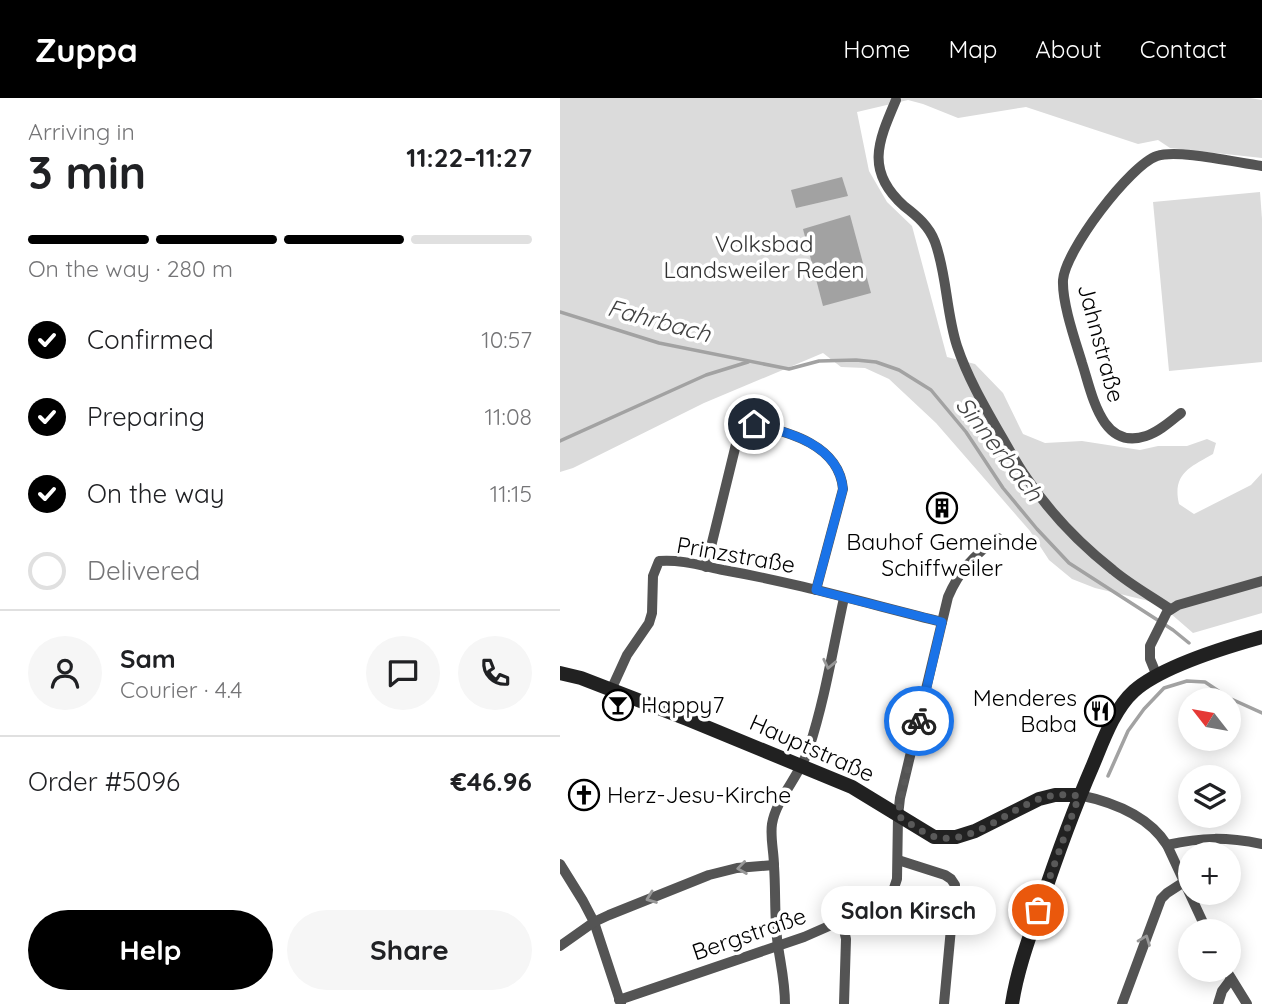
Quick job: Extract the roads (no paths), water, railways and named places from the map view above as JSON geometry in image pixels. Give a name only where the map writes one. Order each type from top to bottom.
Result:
[{"type":"street","points":[[896,100],[882,136],[878,153],[879,171],[896,198],[930,231],[941,263],[949,316],[966,372],[1026,477],[1065,527],[1114,572],[1167,613]]},
{"type":"street","name":"Jahnstraße","points":[[1181,412],[1148,436],[1125,437],[1108,428],[1101,418],[1077,346],[1065,301],[1065,270],[1072,254],[1099,213],[1135,172],[1154,157],[1165,154],[1191,156],[1262,166]]},
{"type":"street","points":[[706,567],[739,432],[754,424],[799,436],[814,445],[838,469],[843,489],[816,590]]},
{"type":"street","points":[[898,816],[948,597],[965,566],[998,538]]},
{"type":"street","name":"Prinzstraße","points":[[611,690],[627,655],[649,623],[652,613],[653,576],[659,561],[779,581],[942,622]]},
{"type":"street","points":[[1157,676],[1149,652],[1156,631],[1167,613],[1178,605],[1262,581]]},
{"type":"street","points":[[785,1004],[783,970],[777,945],[771,838],[775,809],[802,766],[808,750],[822,700],[844,597]]},
{"type":"street","points":[[1012,1003],[1031,930],[1079,796],[1105,737],[1123,705],[1134,691],[1157,676],[1207,654],[1262,636]]},
{"type":"street","name":"Hauptstraße","points":[[560,673],[581,678],[687,719],[852,787],[934,837],[956,838],[1039,799],[1055,795],[1079,796]]},
{"type":"street","points":[[1079,796],[1102,800],[1151,825],[1167,845],[1178,869]]},
{"type":"street","name":"Bergstraße","points":[[620,1002],[804,937],[885,900],[893,891],[897,879],[898,816]]},
{"type":"street","points":[[1167,845],[1206,838],[1262,844]]},
{"type":"street","points":[[898,860],[945,875],[955,885],[944,1004]]},
{"type":"street","points":[[560,864],[594,922],[620,1002]]},
{"type":"street","points":[[560,946],[594,922],[709,875],[737,868],[774,865]]},
{"type":"street","points":[[1135,1004],[1123,1001],[1161,898],[1178,886]]},
{"type":"street","points":[[842,921],[846,939],[844,1004]]},
{"type":"street","points":[[1218,1004],[1226,982]]},
{"type":"street","points":[[1234,982],[1247,1004]]},
{"type":"waterway","name":"Sinnerbach","points":[[560,312],[659,343],[789,369],[819,361],[856,360],[876,362],[899,370],[931,390],[966,432],[1003,488],[1069,563],[1189,643]]},
{"type":"waterway","points":[[560,441],[706,375],[748,362]]},
{"type":"waterway","points":[[1108,776],[1128,731],[1164,688],[1187,681],[1205,682],[1229,698],[1262,713]]},
{"type":"place","name":"Bauhof Gemeinde Schiffweiler","points":[[942,508]]},
{"type":"place","name":"Happy7","points":[[618,705]]},
{"type":"place","name":"Menderes Baba","points":[[1100,711]]},
{"type":"place","name":"Herz-Jesu-Kirche","points":[[584,795]]},
{"type":"place","name":"Salon Kirsch","points":[[1038,910]]},
{"type":"park label","name":"Volksbad Landsweiler Reden","points":[[764,257]]},
{"type":"water label","name":"Fahrbach","points":[[659,321]]}]
